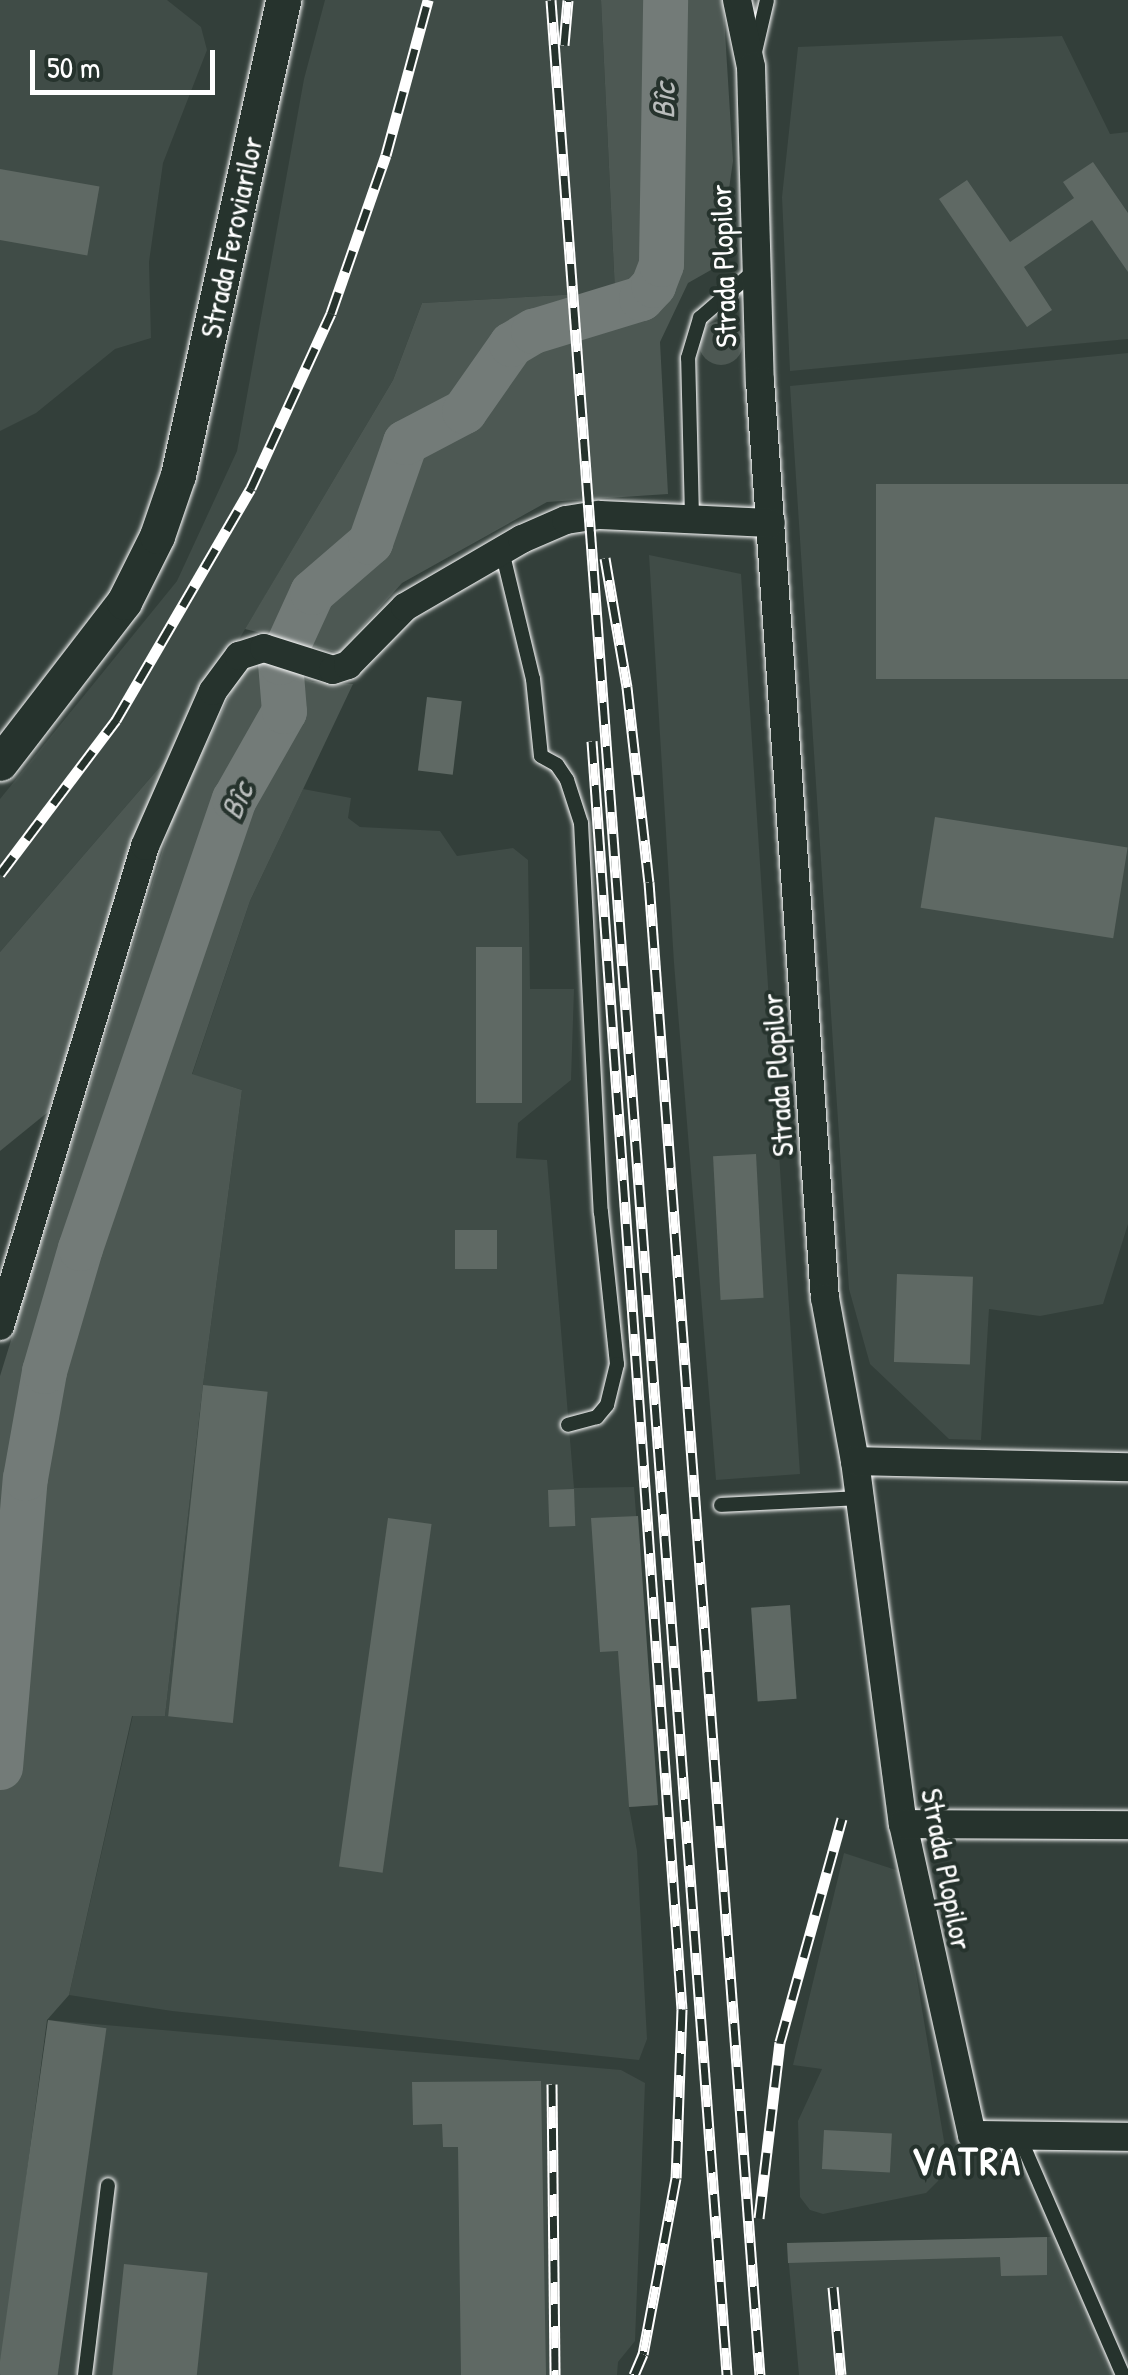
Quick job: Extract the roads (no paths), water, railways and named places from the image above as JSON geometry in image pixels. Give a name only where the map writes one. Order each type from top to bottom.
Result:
[{"type":"street","name":"Strada Feroviarilor","points":[[0,763],[124,602],[157,536],[178,475],[283,0]]},
{"type":"street","points":[[740,0],[751,67]]},
{"type":"street","name":"Strada Plopilor","points":[[751,67],[754,271],[825,1298],[854,1461],[902,1824],[957,2082],[972,2135],[1020,2136]]},
{"type":"street","points":[[0,1326],[145,846],[213,691],[239,656],[264,648],[333,670],[348,666],[404,607],[552,524],[587,514],[771,522]]},
{"type":"street","points":[[854,1461],[1128,1467]]},
{"type":"street","points":[[902,1824],[1128,1824]]},
{"type":"street","points":[[1020,2136],[1128,2137]]},
{"type":"lane","points":[[740,0],[759,6],[767,0]]},
{"type":"lane","name":"Strada Plopilor","points":[[751,67],[767,0]]},
{"type":"lane","points":[[692,516],[688,358],[700,318],[754,271]]},
{"type":"lane","points":[[502,550],[533,679],[541,756],[556,765],[567,780],[581,824],[601,1212],[617,1364],[607,1405],[598,1417],[568,1425]]},
{"type":"lane","points":[[721,1505],[859,1498]]},
{"type":"lane","points":[[1020,2136],[1123,2375]]},
{"type":"lane","points":[[85,2375],[108,2185]]},
{"type":"waterway","name":"Bîc","points":[[0,1767],[25,1478],[44,1371],[80,1248],[234,799],[284,711],[280,662],[312,592],[370,542],[405,442],[464,411],[511,344],[533,331],[641,298],[653,285],[661,264],[665,0]]},
{"type":"railway","points":[[0,874],[116,720],[251,488],[331,313],[386,155],[428,0]]},
{"type":"railway","points":[[551,0],[727,2375]]},
{"type":"railway","points":[[564,45],[568,0]]},
{"type":"railway","points":[[605,558],[627,687],[649,882],[760,2375]]},
{"type":"railway","points":[[592,741],[682,2009],[676,2178],[643,2354],[634,2375]]},
{"type":"railway","points":[[759,2218],[780,2042],[842,1818]]},
{"type":"railway","points":[[552,2084],[555,2375]]},
{"type":"railway","points":[[833,2287],[841,2375]]},
{"type":"district","name":"VATRA","points":[[967,2160]]}]
